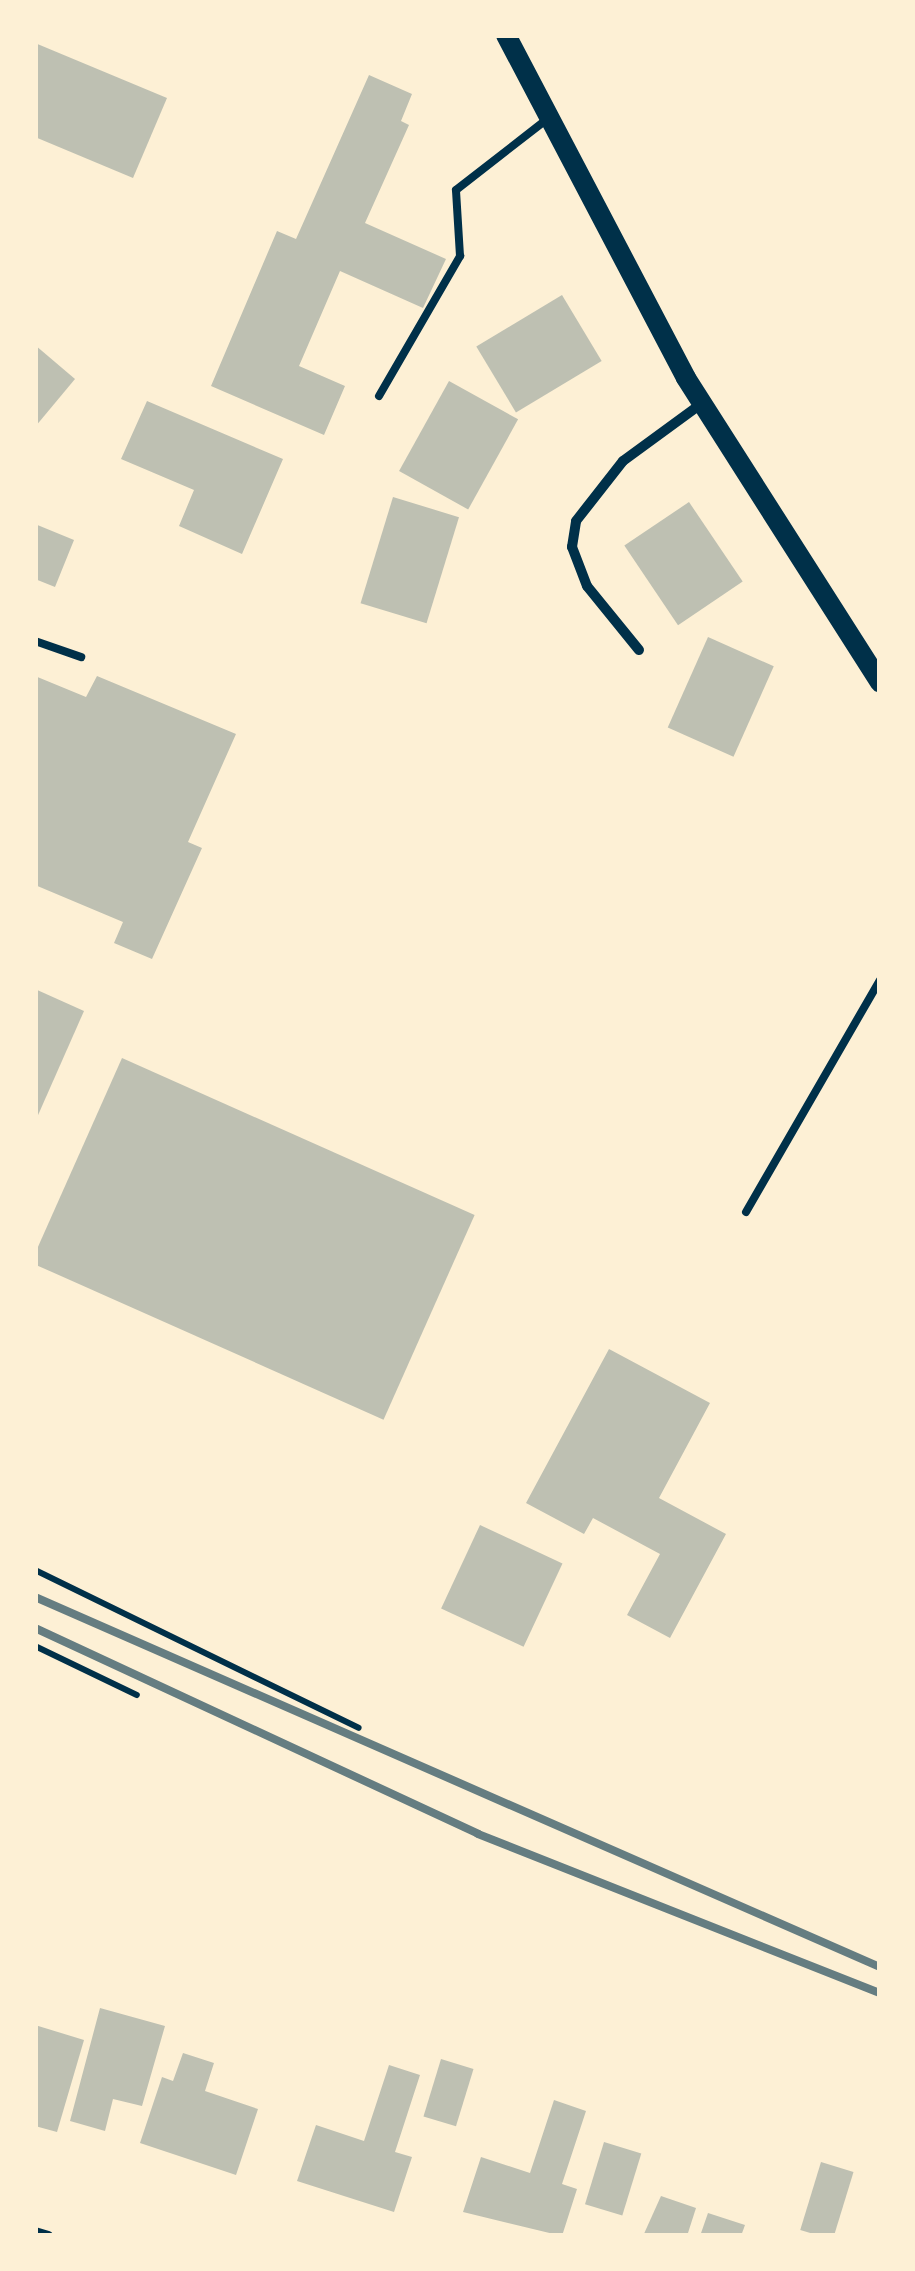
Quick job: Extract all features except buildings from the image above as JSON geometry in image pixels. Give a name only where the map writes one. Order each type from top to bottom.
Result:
[{"type":"main road","points":[[506,35],[701,404],[880,682]]},
{"type":"street","points":[[638,650],[587,586],[572,547],[576,521],[623,461],[701,404]]},
{"type":"street","points":[[35,2232],[48,2236]]},
{"type":"lane","points":[[379,396],[460,256],[456,190],[550,117]]},
{"type":"lane","points":[[35,641],[80,658]]},
{"type":"lane","points":[[746,1212],[880,980]]},
{"type":"path","points":[[35,1570],[360,1728]]},
{"type":"path","points":[[35,1646],[137,1695]]},
{"type":"railway","points":[[35,1597],[880,1967]]},
{"type":"railway","points":[[35,1628],[478,1834],[880,1993]]}]
